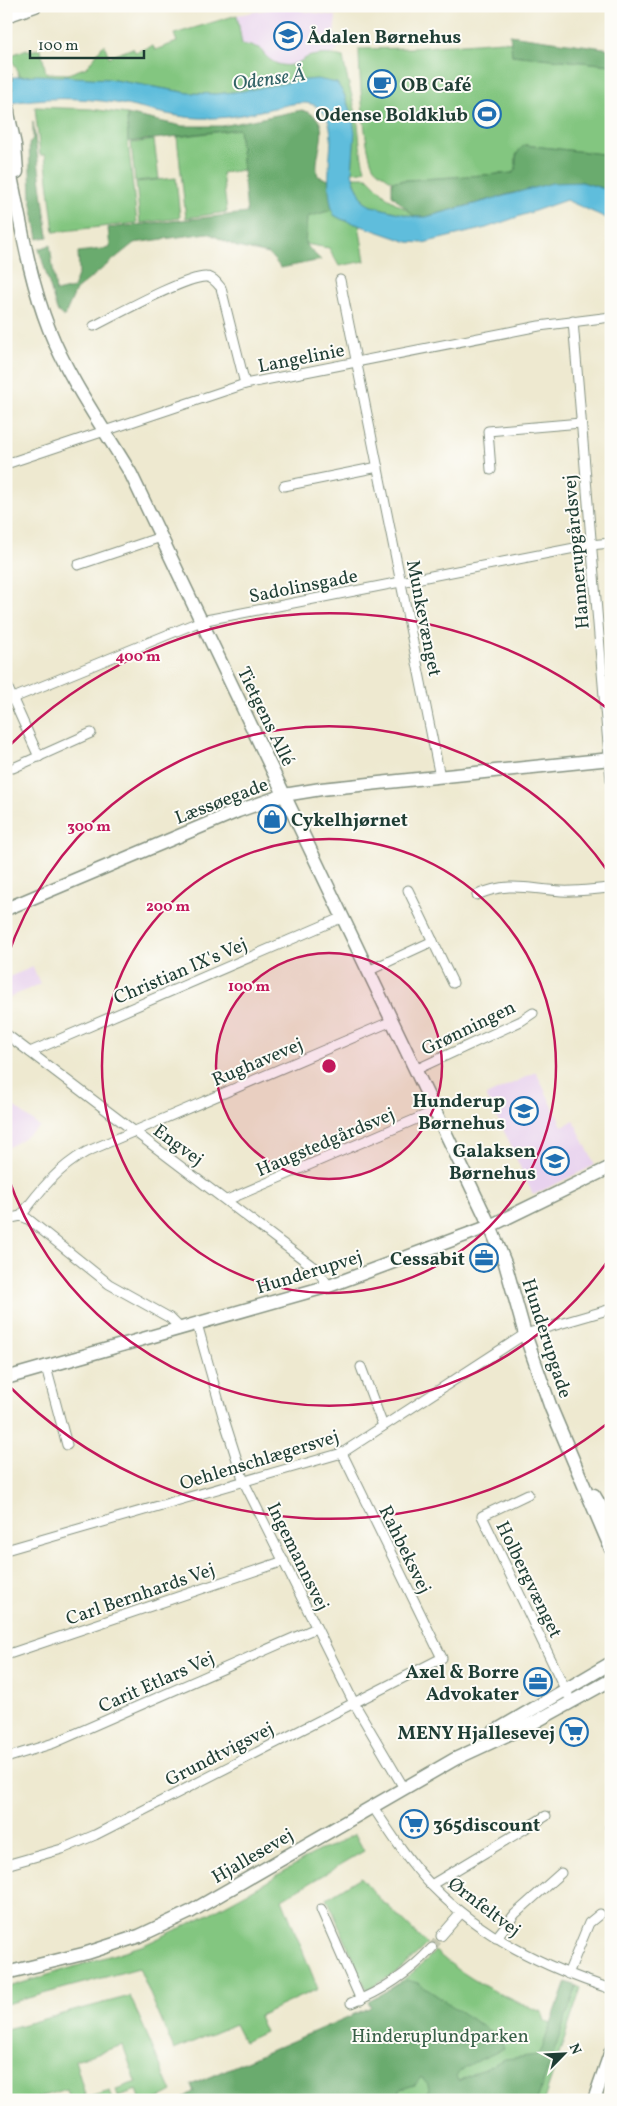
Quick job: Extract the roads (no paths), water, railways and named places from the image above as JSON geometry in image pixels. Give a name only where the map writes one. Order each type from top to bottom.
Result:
[{"type":"main road","points":[[6,8],[11,6]]},
{"type":"main road","points":[[6,16],[35,6]]},
{"type":"main road","name":"Tietgens Allé","points":[[6,78],[7,108],[15,145],[20,220]]},
{"type":"main road","name":"Tietgens Allé","points":[[6,152],[33,280],[49,329],[70,374],[131,474],[490,1226]]},
{"type":"main road","name":"Læssøegade","points":[[6,909],[238,811],[284,795],[321,789],[610,759]]},
{"type":"main road","name":"Hunderupvej","points":[[6,1378],[329,1286],[490,1226],[611,1167]]},
{"type":"main road","name":"Hunderupgade","points":[[490,1226],[504,1263],[525,1334],[551,1408],[610,1548]]},
{"type":"main road","name":"Hunderupgade","points":[[574,1460],[611,1524]]},
{"type":"main road","name":"Hjallesevej","points":[[6,1974],[57,1962],[139,1936],[190,1912],[454,1759],[497,1729],[611,1663]]},
{"type":"main road","points":[[575,1699],[587,1688],[611,1674]]},
{"type":"main road","name":"Hjallesevej","points":[[454,1759],[535,1722],[611,1680]]},
{"type":"main road","name":"Hjallesevej","points":[[6,1980],[57,1962]]},
{"type":"main road","points":[[594,2100],[611,2051]]},
{"type":"street","points":[[94,326],[186,282],[206,276],[215,280],[222,288],[245,384]]},
{"type":"street","name":"Munkevænget","points":[[340,280],[440,777]]},
{"type":"street","name":"Langelinie","points":[[6,464],[245,384],[572,321],[611,317]]},
{"type":"street","name":"Hannerupgårdsvej","points":[[572,321],[611,781]]},
{"type":"street","points":[[491,470],[488,431],[582,422]]},
{"type":"street","points":[[284,486],[378,466]]},
{"type":"street","points":[[78,565],[161,537]]},
{"type":"street","name":"Sadolinsgade","points":[[9,700],[201,622],[590,545],[611,543]]},
{"type":"street","points":[[6,684],[9,700],[39,757]]},
{"type":"street","points":[[13,768],[91,733]]},
{"type":"street","points":[[477,895],[493,888],[512,886],[562,891],[611,888]]},
{"type":"street","points":[[408,890],[453,983]]},
{"type":"street","name":"Christian IX's Vej","points":[[30,1052],[343,918]]},
{"type":"street","points":[[368,972],[433,941]]},
{"type":"street","name":"Grønningen","points":[[416,1070],[521,1021],[533,1013]]},
{"type":"street","name":"Rughavevej","points":[[21,1216],[58,1172],[70,1161],[86,1152],[392,1021]]},
{"type":"street","name":"Engvej","points":[[6,1034],[316,1269],[329,1286]]},
{"type":"street","name":"Haugstedgårdsvej","points":[[227,1200],[435,1111]]},
{"type":"street","points":[[6,1219],[21,1216],[28,1219],[109,1284],[164,1314],[177,1324],[178,1330]]},
{"type":"street","name":"Oehlenschlægersvej","points":[[6,1550],[342,1453],[525,1334],[611,1309]]},
{"type":"street","name":"Ingemannsvej","points":[[198,1324],[223,1416],[244,1482],[354,1703],[404,1788]]},
{"type":"street","points":[[46,1367],[67,1445]]},
{"type":"street","points":[[361,1367],[383,1426]]},
{"type":"street","name":"Rahbeksvej","points":[[342,1453],[442,1658]]},
{"type":"street","name":"Holbergvænget","points":[[528,1494],[482,1516],[566,1689],[575,1699]]},
{"type":"street","name":"Carl Bernhards Vej","points":[[6,1655],[284,1561]]},
{"type":"street","name":"Carit Etlars Vej","points":[[6,1758],[70,1736],[316,1628]]},
{"type":"street","name":"Grundtvigsvej","points":[[6,1865],[62,1849],[95,1835],[442,1658]]},
{"type":"street","name":"Ørnfeltvej","points":[[373,1806],[399,1846],[431,1885],[461,1913],[522,1954],[568,1974],[611,1989]]},
{"type":"street","points":[[431,1885],[546,1816]]},
{"type":"street","points":[[496,1938],[515,1914],[561,1873]]},
{"type":"street","points":[[321,1909],[361,2000]]},
{"type":"street","points":[[441,1936],[461,1913]]},
{"type":"street","points":[[568,1974],[588,1923],[600,1914]]},
{"type":"street","points":[[351,2003],[361,2000],[396,1980],[432,1948]]},
{"type":"water","name":"Odense Å","points":[[35,75],[108,79],[189,93],[216,94],[317,79],[337,83],[344,94],[352,116],[355,132],[352,172],[354,181],[364,202],[371,206],[415,217],[426,217],[552,183],[582,182],[611,191],[611,220],[566,200],[486,228],[423,243],[408,242],[334,215],[329,187],[331,138],[329,122],[318,107],[314,105],[298,103],[248,114],[220,118],[200,118],[176,116],[116,103],[89,100],[47,99],[6,104],[6,78]]},
{"type":"tunnel","points":[[432,1948],[441,1936]]},
{"type":"place","name":"Ådalen Børnehus","points":[[288,36]]},
{"type":"place","name":"OB Café","points":[[382,84]]},
{"type":"place","name":"Odense Boldklub","points":[[487,114]]},
{"type":"place","name":"Cykelhjørnet","points":[[272,819]]},
{"type":"place","name":"Hunderup Børnehus","points":[[524,1111]]},
{"type":"place","name":"Galaksen Børnehus","points":[[555,1161]]},
{"type":"place","name":"Cessabit","points":[[484,1258]]},
{"type":"place","name":"Axel & Borre Advokater","points":[[538,1682]]},
{"type":"place","name":"MENY Hjallesevej","points":[[574,1732]]},
{"type":"place","name":"365discount","points":[[414,1824]]},
{"type":"park label","name":"Hinderuplundparken","points":[[440,2035]]}]
